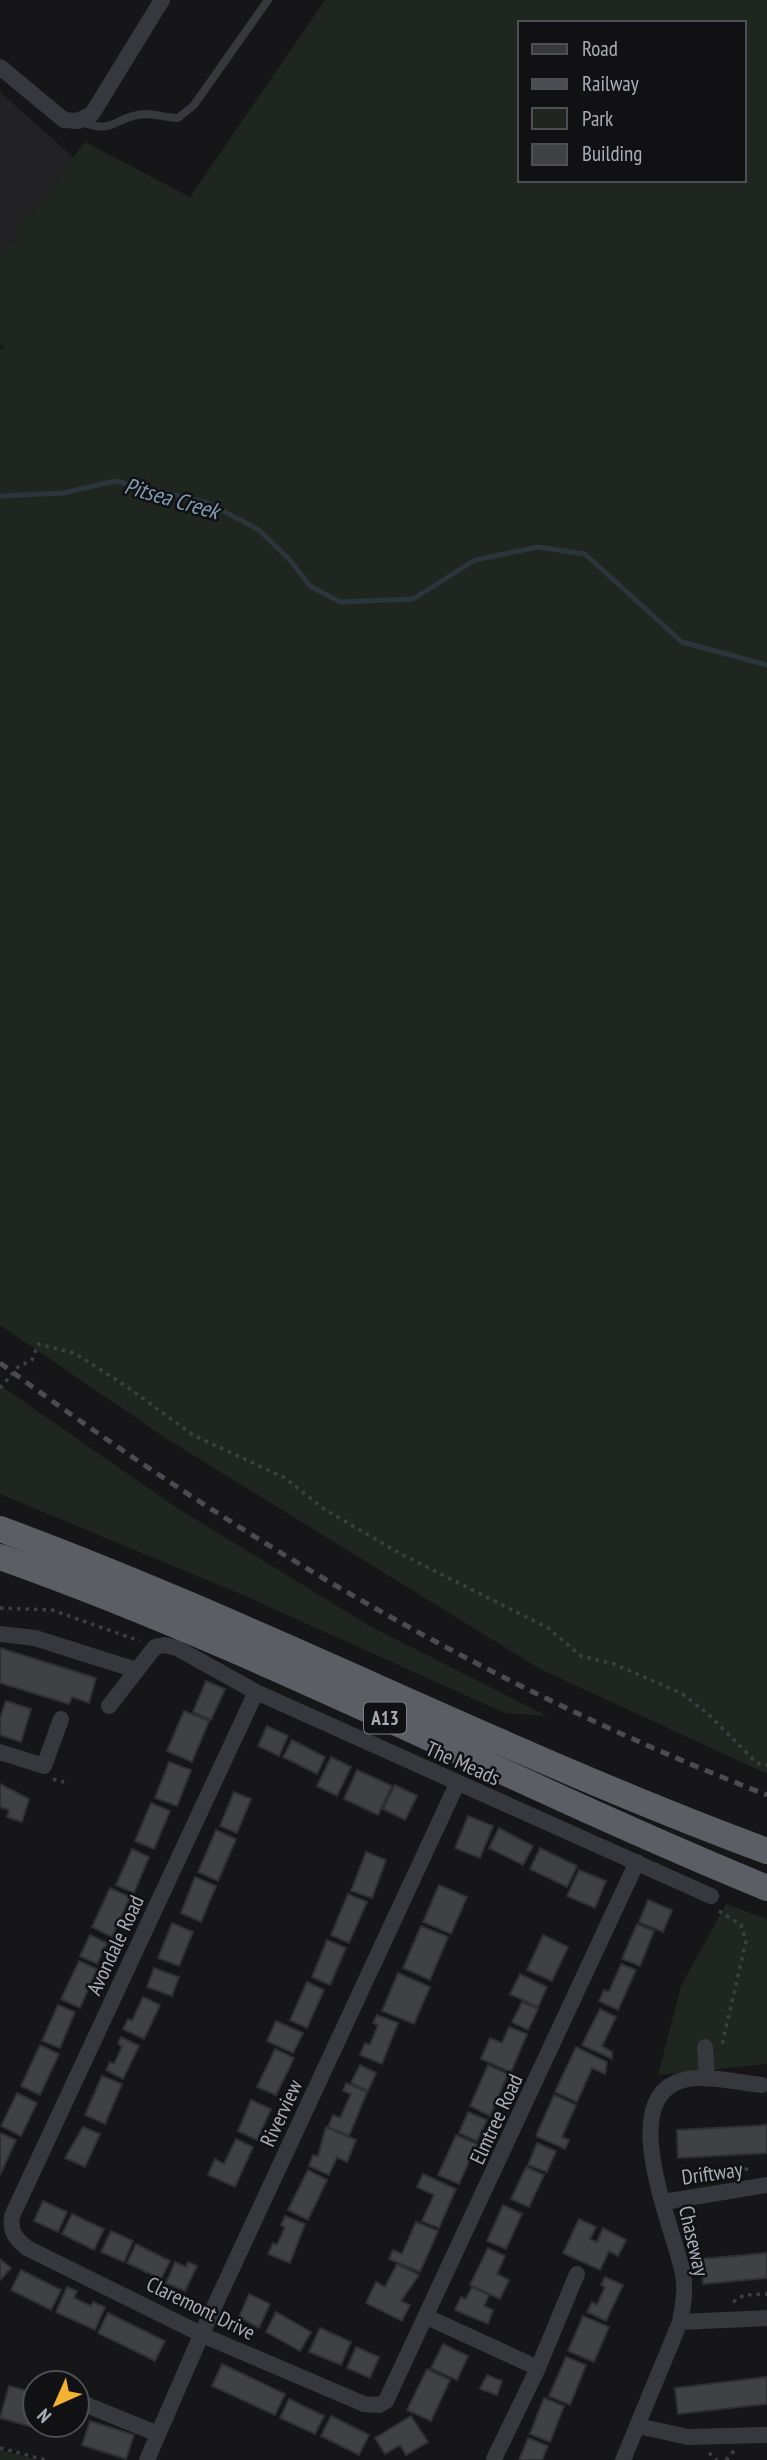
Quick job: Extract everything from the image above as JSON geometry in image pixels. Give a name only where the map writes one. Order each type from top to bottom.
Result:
[{"type":"highway","name":"A13","points":[[0,1529],[147,1584],[621,1793],[767,1851]]},
{"type":"highway","name":"A13","points":[[0,1558],[138,1608],[252,1657],[597,1815],[767,1888]]},
{"type":"street","points":[[0,67],[64,120],[78,121],[92,114],[162,0]]},
{"type":"street","points":[[0,1634],[35,1638],[136,1670]]},
{"type":"street","name":"The Meads","points":[[155,1647],[164,1645],[177,1648],[256,1692],[710,1896]]},
{"type":"street","points":[[109,1706],[155,1647]]},
{"type":"street","name":"Avondale Road","points":[[12,2216],[256,1692]]},
{"type":"street","points":[[0,1752],[44,1766],[61,1718]]},
{"type":"street","name":"Riverview","points":[[147,2460],[202,2333],[457,1784]]},
{"type":"street","name":"Elmtree Road","points":[[391,2393],[637,1862]]},
{"type":"street","points":[[705,2048],[707,2079],[762,2085]]},
{"type":"street","name":"Chaseway","points":[[623,2460],[680,2322],[685,2298],[683,2275],[652,2155],[650,2121],[654,2104],[663,2090],[684,2079],[707,2079]]},
{"type":"street","name":"Driftway","points":[[663,2202],[767,2185]]},
{"type":"street","name":"Claremont Drive","points":[[12,2216],[10,2228],[16,2239],[27,2248],[202,2333],[364,2404],[379,2405],[391,2393]]},
{"type":"street","points":[[494,2459],[538,2368],[576,2274]]},
{"type":"street","points":[[427,2317],[538,2368]]},
{"type":"street","points":[[680,2322],[767,2318]]},
{"type":"street","points":[[91,2407],[158,2434]]},
{"type":"street","points":[[638,2426],[688,2437],[767,2435]]},
{"type":"lane","points":[[78,121],[100,129],[113,127],[120,120],[146,114],[178,118],[194,105],[268,0]]},
{"type":"path","points":[[0,1388],[18,1367],[32,1360],[38,1343],[74,1353],[126,1386],[192,1435],[285,1478],[324,1508],[401,1554],[548,1628],[581,1656],[614,1664],[681,1693],[708,1714],[757,1763],[767,1765]]},
{"type":"path","points":[[0,1608],[52,1610],[155,1647]]},
{"type":"path","points":[[705,2048],[720,2049],[746,1941],[741,1925],[711,1907],[710,1896]]},
{"type":"path","points":[[678,2179],[687,2184],[698,2171],[756,2169]]},
{"type":"path","points":[[727,2308],[744,2295],[767,2294]]},
{"type":"path","points":[[0,2448],[46,2460]]},
{"type":"shaded area","points":[[0,92],[74,158],[0,255]]},
{"type":"green space","points":[[325,0],[767,0],[767,1774],[540,1669],[167,1439],[0,1325],[0,349],[5,349],[0,343],[0,255],[85,142],[190,197]]},
{"type":"green space","points":[[0,1385],[174,1506],[368,1625],[547,1716],[505,1713],[243,1595],[0,1494]]},
{"type":"green space","points":[[726,1904],[767,1919],[767,2064],[658,2075],[681,1986]]},
{"type":"green space","points":[[0,2450],[37,2460],[0,2460]]},
{"type":"building","points":[[0,1648],[96,1678],[89,1703],[72,1697],[69,1704],[0,1683]]},
{"type":"building","points":[[206,1681],[225,1689],[211,1720],[193,1712]]},
{"type":"building","points":[[6,1701],[31,1709],[21,1742],[0,1735],[0,1718]]},
{"type":"building","points":[[184,1711],[209,1721],[192,1762],[167,1751]]},
{"type":"building","points":[[267,1726],[288,1736],[279,1756],[258,1746]]},
{"type":"building","points":[[292,1740],[325,1757],[317,1774],[283,1757]]},
{"type":"building","points":[[331,1757],[351,1767],[337,1796],[317,1786]]},
{"type":"building","points":[[169,1762],[191,1770],[177,1806],[155,1798]]},
{"type":"building","points":[[357,1770],[392,1786],[378,1815],[344,1799]]},
{"type":"building","points":[[0,1784],[29,1799],[22,1822],[7,1817],[9,1810],[0,1807]]},
{"type":"building","points":[[395,1785],[417,1796],[405,1820],[383,1809]]},
{"type":"building","points":[[234,1792],[251,1799],[237,1833],[220,1826]]},
{"type":"building","points":[[151,1803],[170,1811],[154,1849],[135,1841]]},
{"type":"building","points":[[468,1816],[493,1826],[480,1858],[455,1848]]},
{"type":"building","points":[[499,1828],[533,1846],[523,1865],[489,1848]]},
{"type":"building","points":[[216,1830],[236,1839],[218,1881],[198,1872]]},
{"type":"building","points":[[540,1848],[577,1866],[567,1887],[530,1869]]},
{"type":"building","points":[[132,1849],[149,1857],[134,1893],[116,1885]]},
{"type":"building","points":[[366,1852],[386,1860],[372,1898],[351,1891]]},
{"type":"building","points":[[579,1870],[606,1881],[595,1908],[567,1896]]},
{"type":"building","points":[[195,1877],[216,1886],[201,1922],[181,1913]]},
{"type":"building","points":[[439,1885],[467,1897],[451,1934],[423,1922]]},
{"type":"building","points":[[110,1888],[130,1897],[112,1937],[92,1927]]},
{"type":"building","points":[[348,1894],[367,1902],[349,1943],[331,1935]]},
{"type":"building","points":[[648,1900],[672,1910],[663,1932],[639,1922]]},
{"type":"building","points":[[172,1923],[193,1932],[179,1966],[158,1958]]},
{"type":"building","points":[[637,1924],[654,1931],[640,1966],[622,1959]]},
{"type":"building","points":[[421,1926],[448,1937],[430,1980],[403,1968]]},
{"type":"building","points":[[90,1935],[107,1943],[97,1964],[80,1956]]},
{"type":"building","points":[[543,1935],[568,1947],[552,1981],[527,1970]]},
{"type":"building","points":[[327,1940],[346,1948],[330,1985],[312,1977]]},
{"type":"building","points":[[79,1961],[97,1969],[80,2008],[61,1999]]},
{"type":"building","points":[[621,1964],[636,1970],[618,2010],[599,2001],[604,1990],[609,1992]]},
{"type":"building","points":[[154,1968],[179,1977],[172,1996],[147,1987]]},
{"type":"building","points":[[398,1973],[430,1987],[414,2024],[382,2011]]},
{"type":"building","points":[[520,1974],[547,1987],[538,2007],[510,1994]]},
{"type":"building","points":[[307,1982],[324,1990],[307,2028],[290,2020]]},
{"type":"building","points":[[143,1997],[160,2005],[144,2039],[123,2029],[128,2019],[132,2021]]},
{"type":"building","points":[[522,2002],[538,2009],[528,2030],[512,2022]]},
{"type":"building","points":[[58,2005],[75,2012],[60,2048],[42,2041]]},
{"type":"building","points":[[600,2009],[616,2017],[602,2046],[612,2052],[612,2059],[582,2045]]},
{"type":"building","points":[[377,2015],[398,2023],[382,2064],[360,2055],[365,2043],[370,2045],[378,2025],[373,2023]]},
{"type":"building","points":[[276,2021],[303,2033],[293,2053],[267,2041]]},
{"type":"building","points":[[509,2027],[527,2034],[511,2072],[481,2059],[490,2038],[502,2043]]},
{"type":"building","points":[[121,2037],[139,2046],[123,2079],[106,2070],[110,2062],[114,2064],[122,2047],[118,2043]]},
{"type":"building","points":[[40,2045],[59,2054],[40,2095],[21,2086]]},
{"type":"building","points":[[576,2047],[607,2062],[605,2074],[592,2068],[577,2102],[555,2092]]},
{"type":"building","points":[[275,2049],[294,2058],[276,2095],[257,2087]]},
{"type":"building","points":[[360,2065],[376,2073],[368,2091],[351,2083]]},
{"type":"building","points":[[488,2065],[508,2074],[490,2116],[470,2106]]},
{"type":"building","points":[[102,2076],[122,2084],[105,2124],[85,2115]]},
{"type":"building","points":[[346,2083],[367,2092],[349,2136],[328,2127],[333,2115],[340,2118],[351,2094],[343,2091]]},
{"type":"building","points":[[17,2093],[37,2103],[21,2136],[1,2126]]},
{"type":"building","points":[[554,2095],[576,2105],[562,2137],[569,2140],[565,2149],[536,2136]]},
{"type":"building","points":[[251,2100],[271,2109],[257,2140],[238,2131]]},
{"type":"building","points":[[468,2112],[487,2120],[477,2141],[459,2133]]},
{"type":"building","points":[[767,2125],[767,2153],[678,2158],[677,2130]]},
{"type":"building","points":[[83,2127],[100,2134],[85,2167],[65,2158]]},
{"type":"building","points":[[326,2127],[356,2140],[347,2162],[337,2157],[329,2175],[309,2166],[313,2155],[318,2156]]},
{"type":"building","points":[[0,2133],[16,2140],[0,2175]]},
{"type":"building","points":[[456,2135],[477,2144],[459,2184],[438,2175]]},
{"type":"building","points":[[236,2139],[253,2147],[235,2187],[208,2175],[215,2159],[224,2164]]},
{"type":"building","points":[[537,2143],[556,2151],[547,2172],[528,2165]]},
{"type":"building","points":[[526,2167],[544,2175],[529,2207],[511,2199]]},
{"type":"building","points":[[308,2170],[327,2180],[308,2220],[288,2210]]},
{"type":"building","points":[[423,2174],[456,2189],[439,2228],[422,2221],[434,2195],[417,2187]]},
{"type":"building","points":[[43,2201],[67,2212],[58,2232],[34,2221]]},
{"type":"building","points":[[503,2205],[522,2214],[506,2249],[487,2241]]},
{"type":"building","points":[[72,2214],[104,2229],[94,2250],[62,2234]]},
{"type":"building","points":[[285,2216],[305,2224],[290,2263],[268,2254],[273,2243],[277,2245],[285,2227],[281,2225]]},
{"type":"building","points":[[579,2219],[596,2227],[590,2239],[597,2242],[603,2228],[626,2240],[618,2256],[609,2251],[600,2270],[563,2253]]},
{"type":"building","points":[[416,2222],[438,2231],[420,2272],[389,2259],[393,2250],[402,2254]]},
{"type":"building","points":[[111,2231],[133,2241],[124,2262],[101,2252]]},
{"type":"building","points":[[136,2244],[170,2261],[161,2279],[127,2263]]},
{"type":"building","points":[[488,2248],[505,2256],[497,2274],[509,2280],[500,2299],[470,2285]]},
{"type":"building","points":[[767,2253],[767,2278],[703,2284],[701,2259]]},
{"type":"building","points":[[0,2259],[11,2268],[0,2280]]},
{"type":"building","points":[[175,2262],[186,2267],[188,2262],[197,2266],[185,2291],[166,2283]]},
{"type":"building","points":[[397,2264],[419,2275],[401,2301],[410,2305],[402,2321],[366,2303],[376,2282],[385,2287]]},
{"type":"building","points":[[21,2270],[61,2290],[51,2310],[11,2290]]},
{"type":"building","points":[[605,2277],[623,2285],[606,2321],[587,2312],[592,2302],[597,2305],[605,2287],[601,2285]]},
{"type":"building","points":[[67,2287],[77,2291],[74,2298],[91,2306],[93,2302],[105,2307],[95,2330],[56,2312]]},
{"type":"building","points":[[472,2287],[489,2295],[484,2306],[493,2310],[488,2324],[455,2310],[461,2297],[466,2299]]},
{"type":"building","points":[[249,2294],[270,2304],[259,2328],[239,2317]]},
{"type":"building","points":[[276,2312],[311,2332],[300,2351],[266,2332]]},
{"type":"building","points":[[108,2313],[165,2341],[155,2361],[98,2333]]},
{"type":"building","points":[[583,2316],[609,2327],[594,2362],[568,2351]]},
{"type":"building","points":[[320,2328],[351,2342],[341,2365],[309,2352]]},
{"type":"building","points":[[443,2344],[468,2356],[457,2380],[431,2368]]},
{"type":"building","points":[[356,2347],[379,2357],[370,2378],[347,2368]]},
{"type":"building","points":[[566,2357],[586,2365],[570,2405],[549,2396]]},
{"type":"building","points":[[222,2364],[285,2394],[275,2415],[212,2386]]},
{"type":"building","points":[[427,2369],[450,2380],[431,2421],[407,2410]]},
{"type":"building","points":[[487,2375],[502,2381],[497,2395],[480,2389]]},
{"type":"building","points":[[767,2377],[767,2404],[678,2414],[675,2388]]},
{"type":"building","points":[[9,2386],[21,2389],[21,2424],[0,2418]]},
{"type":"building","points":[[544,2398],[564,2406],[550,2442],[530,2434]]},
{"type":"building","points":[[289,2399],[324,2416],[315,2434],[280,2418]]},
{"type":"building","points":[[331,2416],[369,2435],[359,2455],[321,2436]]},
{"type":"building","points":[[411,2416],[428,2442],[406,2455],[400,2445],[385,2454],[375,2438]]},
{"type":"building","points":[[91,2421],[134,2435],[126,2459],[82,2445],[84,2439],[91,2439]]},
{"type":"building","points":[[528,2438],[548,2446],[542,2460],[519,2460]]},
{"type":"waterway","name":"Pitsea Creek","points":[[0,496],[63,493],[115,481],[208,503],[259,530],[290,560],[310,586],[340,602],[413,599],[475,560],[538,547],[585,554],[682,642],[767,665]]},
{"type":"railway","points":[[0,1363],[181,1490],[369,1605],[564,1707],[767,1795]]}]
